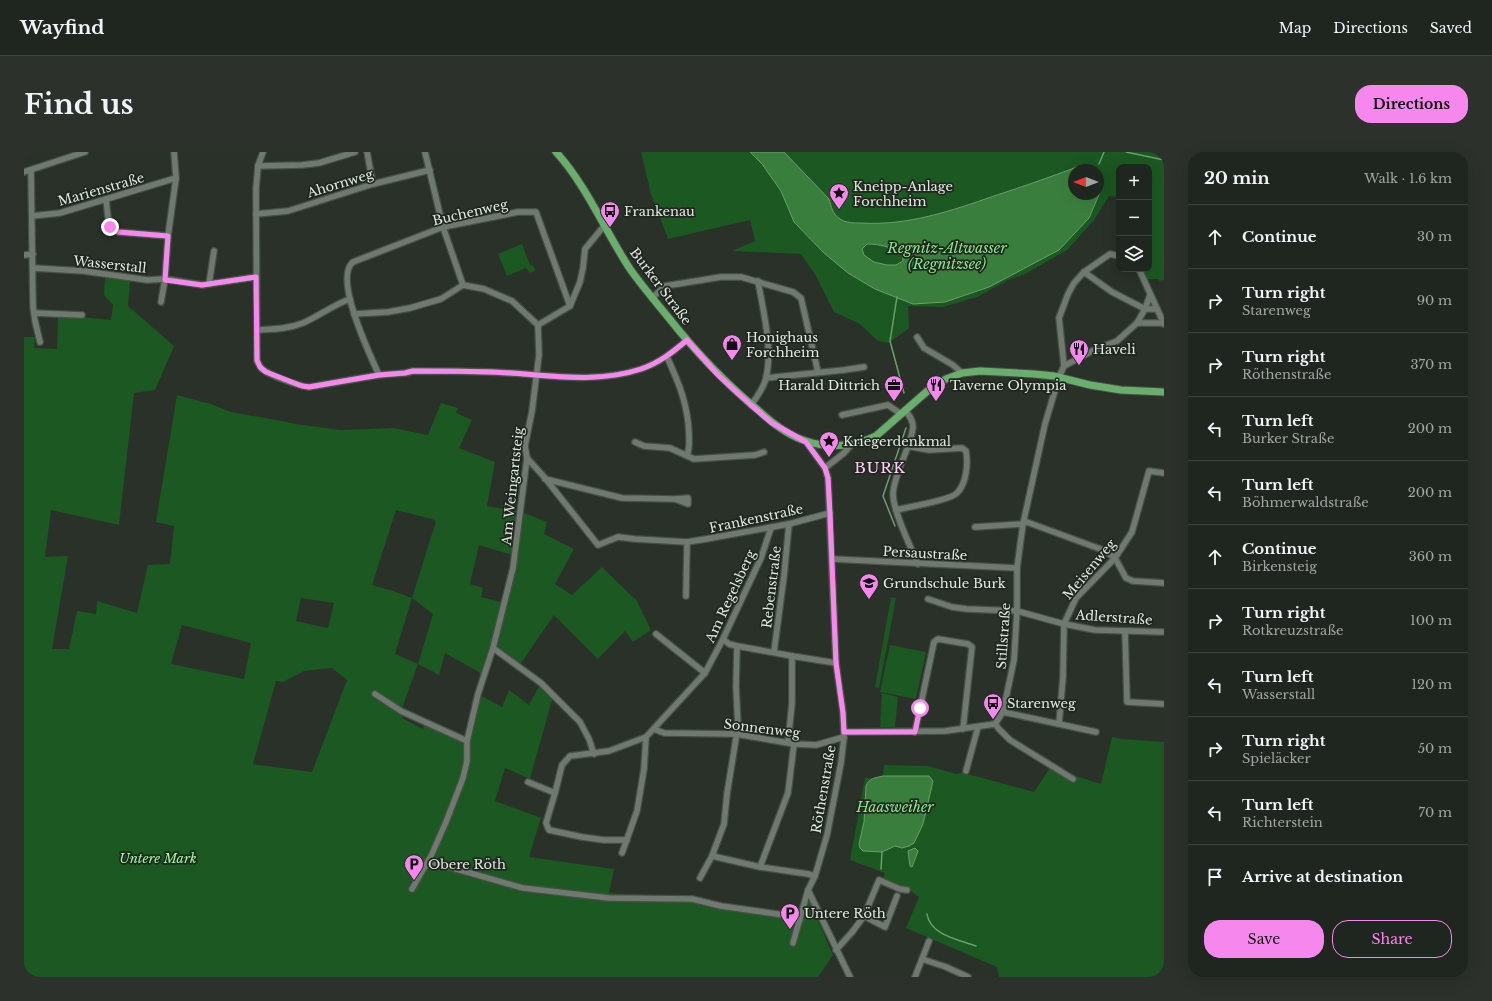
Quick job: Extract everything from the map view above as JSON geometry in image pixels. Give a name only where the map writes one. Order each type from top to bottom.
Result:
[{"type":"main road","name":"Burker Straße","points":[[556,152],[572,172],[630,269],[687,340],[719,376],[751,405],[772,423],[806,442],[851,445],[867,440],[876,436],[932,387],[946,379],[962,373],[980,371],[1059,377],[1090,385],[1121,390],[1164,392]]},
{"type":"street","points":[[24,172],[85,152]]},
{"type":"street","points":[[161,302],[165,280],[168,236],[176,178],[174,152]]},
{"type":"street","points":[[262,152],[258,166],[256,214],[257,360],[260,367],[266,372],[302,386],[309,387],[379,375],[413,371],[467,371],[565,377],[594,377],[641,369],[667,357],[687,340]]},
{"type":"street","points":[[258,166],[319,163],[355,152]]},
{"type":"street","points":[[367,152],[373,184]]},
{"type":"street","points":[[425,152],[444,227],[463,285]]},
{"type":"street","points":[[31,170],[34,312],[40,342]]},
{"type":"street","name":"Ahornweg","points":[[256,214],[288,211],[373,184],[430,170]]},
{"type":"street","name":"Marienstraße","points":[[32,216],[60,213],[176,178]]},
{"type":"street","points":[[106,199],[110,227],[118,232],[168,236]]},
{"type":"street","name":"Buchenweg","points":[[350,299],[347,274],[349,265],[353,262],[444,227],[518,212],[536,212],[570,306]]},
{"type":"street","points":[[354,314],[388,312],[410,308],[441,299],[463,285],[484,289],[512,301],[538,325],[570,306],[580,282],[585,250],[604,226]]},
{"type":"street","points":[[209,284],[214,251]]},
{"type":"street","points":[[24,255],[32,254]]},
{"type":"street","points":[[1116,255],[1110,254],[1084,272],[1074,283],[1068,294],[1059,318],[1064,366],[1096,349],[1117,341],[1137,323],[1145,309],[1150,295]]},
{"type":"street","name":"Wasserstall","points":[[33,268],[84,271],[147,280],[165,280],[202,285],[256,277]]},
{"type":"street","points":[[1084,272],[1112,292],[1145,309],[1157,309]]},
{"type":"street","points":[[1137,323],[1163,324],[1140,272]]},
{"type":"street","points":[[652,298],[665,286],[721,277],[740,277],[793,292],[801,298],[818,372]]},
{"type":"street","points":[[751,405],[760,392],[766,378],[768,354],[758,281]]},
{"type":"street","points":[[257,330],[282,329],[303,322],[338,303],[350,299],[354,314],[379,375]]},
{"type":"street","points":[[34,312],[82,315]]},
{"type":"street","name":"Am Weingartsteig","points":[[412,889],[428,861],[446,822],[463,778],[468,761],[467,741],[478,694],[493,648],[513,568],[527,458],[525,446],[537,375],[539,355],[538,325]]},
{"type":"street","points":[[917,337],[924,348],[953,365],[962,373]]},
{"type":"street","points":[[667,357],[680,384],[688,417],[689,450],[687,455]]},
{"type":"street","name":"Stillstraße","points":[[995,724],[1003,712],[1014,660],[1017,611],[1017,568],[1024,522],[1045,424],[1059,377],[1064,366]]},
{"type":"street","points":[[766,378],[864,367]]},
{"type":"street","points":[[842,415],[888,405],[910,416],[913,426],[895,484],[894,500],[896,510],[918,564]]},
{"type":"street","points":[[635,442],[644,446],[670,448],[694,459],[755,455],[764,452]]},
{"type":"street","name":"Röthenstraße","points":[[793,942],[808,890],[815,876],[827,835],[841,763],[844,735],[843,713],[836,663],[828,478],[825,468],[806,442]]},
{"type":"street","points":[[825,468],[844,453],[851,445]]},
{"type":"street","points":[[896,510],[948,498],[957,493],[964,479],[968,463],[966,451],[962,448],[929,450],[907,446]]},
{"type":"street","name":"Frankenstraße","points":[[527,458],[545,478],[598,545],[618,537],[687,542],[771,528],[830,513]]},
{"type":"street","name":"Meisenweg","points":[[1059,724],[1063,677],[1064,624],[1076,598],[1115,558],[1132,532],[1149,471],[1164,473]]},
{"type":"street","points":[[545,478],[622,498],[675,499]]},
{"type":"street","points":[[975,527],[1024,522],[1090,544],[1103,550],[1119,562],[1126,578],[1133,581],[1164,583]]},
{"type":"street","name":"Rebenstraße","points":[[774,652],[789,524]]},
{"type":"street","name":"Am Regelsberg","points":[[627,840],[604,840],[549,830],[546,823],[562,765],[570,756],[609,751],[646,737],[705,673],[723,639],[761,558],[771,528]]},
{"type":"street","points":[[686,596],[687,542]]},
{"type":"street","name":"Persaustraße","points":[[832,558],[918,564],[1017,568]]},
{"type":"street","name":"Adlerstraße","points":[[928,599],[968,609],[1017,611],[1064,624],[1095,630],[1164,632]]},
{"type":"street","points":[[1124,631],[1127,702],[1164,704]]},
{"type":"street","points":[[656,634],[705,673]]},
{"type":"street","points":[[723,639],[729,644],[737,646],[836,663]]},
{"type":"street","points":[[915,732],[934,642],[938,639],[968,644],[972,647],[963,729]]},
{"type":"street","points":[[700,878],[712,856],[724,824],[726,794],[738,726],[736,687],[737,646]]},
{"type":"street","points":[[493,648],[542,683],[580,722],[589,739],[594,754]]},
{"type":"street","points":[[788,742],[792,703],[792,656]]},
{"type":"street","points":[[375,694],[401,711],[467,741]]},
{"type":"street","points":[[1003,712],[1096,732]]},
{"type":"street","points":[[844,735],[963,729],[995,724],[1010,740],[1073,779]]},
{"type":"street","points":[[966,771],[978,727]]},
{"type":"street","name":"Sonnenweg","points":[[654,729],[664,733],[736,734],[794,744],[816,745],[844,735]]},
{"type":"street","points":[[622,853],[637,811],[644,769],[646,737]]},
{"type":"street","points":[[760,867],[788,793],[794,744]]},
{"type":"street","points":[[528,782],[555,793]]},
{"type":"street","points":[[712,856],[760,867],[815,876]]},
{"type":"street","points":[[428,861],[523,888],[608,898],[692,899],[721,906],[784,915],[800,920]]},
{"type":"street","points":[[836,950],[864,916],[879,880],[900,889],[907,890]]},
{"type":"street","points":[[808,890],[850,977]]},
{"type":"street","points":[[864,916],[885,927],[897,896]]},
{"type":"street","points":[[915,977],[928,941]]},
{"type":"street","points":[[922,959],[946,967],[968,977]]},
{"type":"green space","points":[[641,152],[1164,152],[1164,280],[1159,281],[1159,279],[1146,279],[1142,272],[1152,272],[1152,164],[1116,164],[1116,197],[1109,196],[1094,220],[1067,250],[1025,274],[1008,280],[977,297],[943,307],[908,306],[909,328],[889,343],[878,341],[860,324],[834,312],[816,276],[801,254],[732,251],[755,241],[750,220],[668,239],[651,194]]},
{"type":"green space","points":[[522,244],[530,265],[532,265],[536,270],[530,273],[526,268],[507,276],[498,254]]},
{"type":"green space","name":"Untere Mark","points":[[105,278],[130,281],[128,306],[174,346],[155,390],[134,393],[119,525],[51,510],[45,557],[68,556],[52,649],[69,649],[77,611],[96,614],[97,601],[137,613],[148,565],[170,564],[174,526],[156,522],[177,395],[211,404],[231,412],[295,424],[341,430],[393,428],[428,435],[441,403],[458,408],[456,413],[472,420],[459,448],[495,462],[487,506],[522,512],[547,522],[544,534],[574,549],[555,584],[572,595],[602,567],[637,601],[651,630],[633,642],[625,631],[598,659],[554,615],[519,666],[493,648],[484,675],[445,653],[439,675],[418,664],[401,711],[404,713],[402,718],[423,729],[425,723],[467,741],[478,694],[502,707],[509,690],[529,705],[541,683],[553,696],[530,779],[505,768],[495,801],[541,818],[529,857],[614,869],[609,893],[692,901],[795,921],[809,900],[833,955],[818,977],[24,977],[24,337],[35,337],[34,348],[57,349],[58,315],[111,320],[113,305],[104,295]],"holes":[[[396,510],[436,521],[412,598],[372,585]],[[479,545],[515,556],[504,603],[481,597],[483,588],[470,584]],[[301,598],[334,603],[328,628],[296,621]],[[412,598],[433,614],[418,664],[395,654]],[[182,625],[251,643],[244,679],[171,664]],[[332,668],[347,680],[312,772],[253,764],[276,681],[283,682],[304,671]]]},
{"type":"green space","points":[[891,597],[896,598],[879,688],[875,687]]},
{"type":"green space","points":[[890,645],[926,652],[916,699],[880,692]]},
{"type":"green space","points":[[882,693],[898,697],[895,727],[880,727]]},
{"type":"green space","points":[[1112,737],[1164,742],[1164,977],[999,977],[997,967],[906,928],[919,897],[910,890],[883,879],[885,873],[850,860],[865,778],[872,778],[868,781],[866,786],[864,822],[859,844],[860,848],[863,851],[882,852],[895,846],[902,848],[885,776],[883,776],[884,765],[928,766],[956,774],[962,773],[979,777],[1034,792],[1050,768],[1101,784]]},
{"type":"water","name":"Regnitz-Altwasser (Regnitzsee)","points":[[750,152],[784,152],[829,199],[836,215],[842,220],[853,223],[895,222],[929,216],[978,202],[1068,170],[1068,200],[1097,200],[1089,218],[1059,250],[989,287],[945,302],[913,304],[875,289],[848,273],[824,253],[794,222],[781,191],[762,164]],"holes":[[[867,244],[885,246],[902,253],[903,261],[896,265],[887,265],[874,262],[864,255],[862,249]]]},
{"type":"water","name":"Haasweiher","points":[[883,776],[929,776],[933,781],[923,824],[914,843],[909,846],[902,848],[895,846],[882,852],[863,851],[859,844],[864,822],[866,786],[871,780]]},
{"type":"water","points":[[915,848],[918,851],[912,867],[910,866],[908,851]]},
{"type":"waterway","points":[[1099,164],[1104,152]]},
{"type":"waterway","points":[[1126,152],[1164,160]]},
{"type":"waterway","points":[[897,297],[890,341],[904,393]]},
{"type":"waterway","points":[[895,526],[883,496],[906,428]]},
{"type":"waterway","points":[[881,869],[882,852]]},
{"type":"waterway","points":[[927,914],[929,921],[939,932],[946,936],[976,946]]},
{"type":"place","name":"Kneipp-Anlage Forchheim","points":[[839,210]]},
{"type":"place","name":"Frankenau","points":[[610,228]]},
{"type":"place","name":"Honighaus Forchheim","points":[[732,361]]},
{"type":"place","name":"Haveli","points":[[1079,366]]},
{"type":"place","name":"Harald Dittrich","points":[[894,402]]},
{"type":"place","name":"Taverne Olympia","points":[[936,402]]},
{"type":"place","name":"Kriegerdenkmal","points":[[829,458]]},
{"type":"place","name":"Grundschule Burk","points":[[869,600]]},
{"type":"place","name":"Starenweg","points":[[993,720]]},
{"type":"place","name":"Obere Röth","points":[[414,881]]},
{"type":"place","name":"Untere Röth","points":[[790,930]]},
{"type":"district","name":"BURK","points":[[880,468]]},
{"type":"route","points":[[110,227],[118,232],[168,236],[165,280],[202,285],[256,277],[257,360],[260,367],[266,372],[302,386],[318,386],[346,380],[413,371],[467,371],[565,377],[594,377],[625,373],[641,369],[667,357],[687,340],[719,376],[772,423],[806,442],[825,468],[828,478],[830,513],[836,663],[844,732],[915,732],[920,708]]}]
